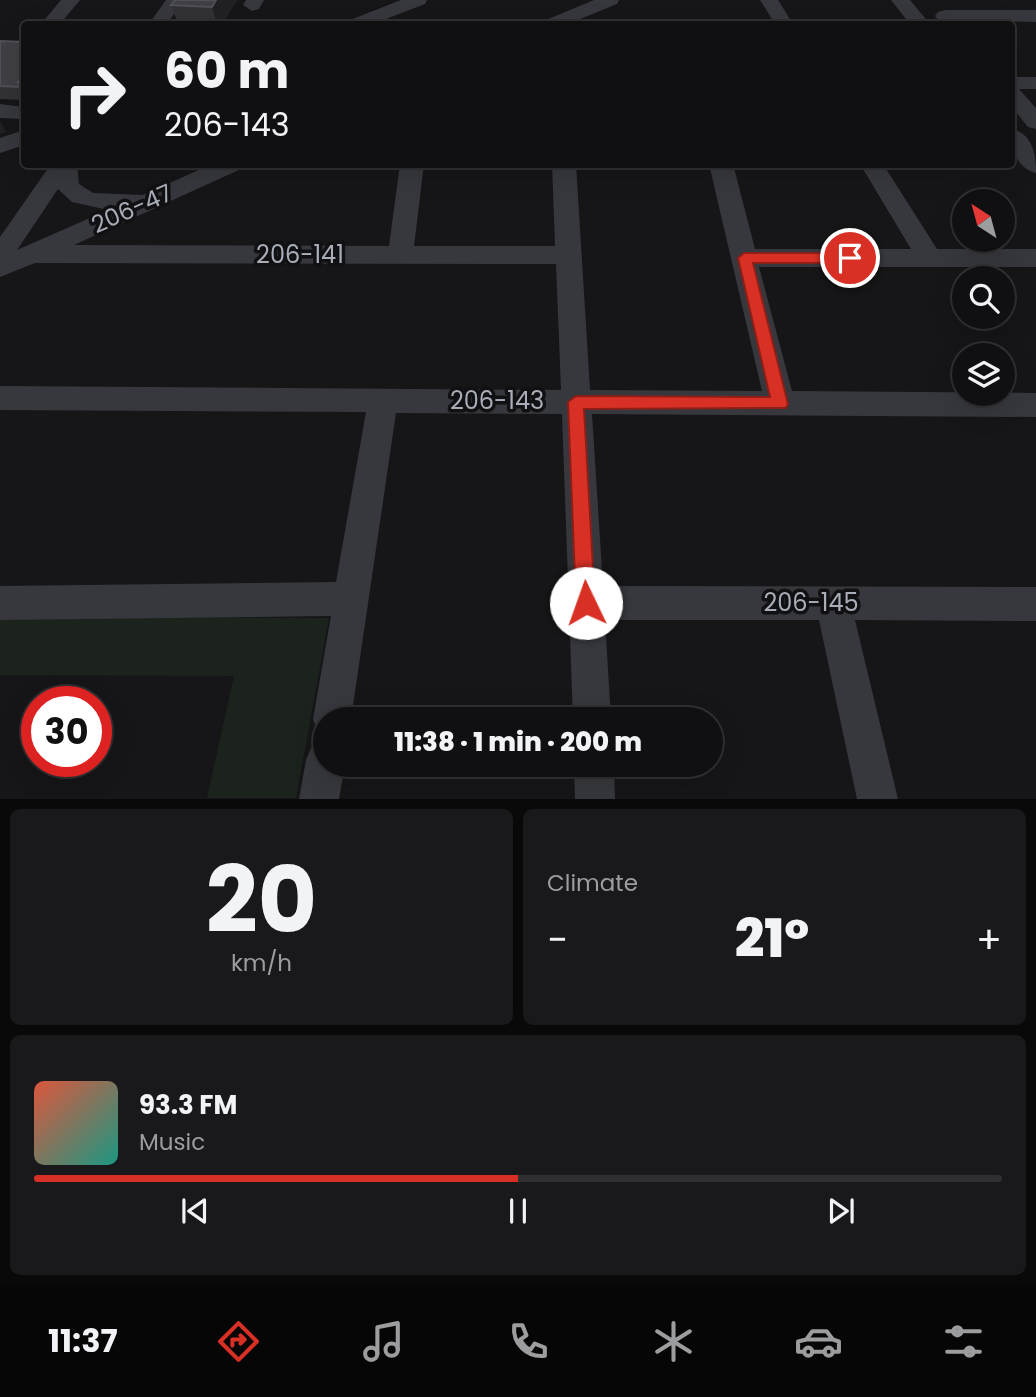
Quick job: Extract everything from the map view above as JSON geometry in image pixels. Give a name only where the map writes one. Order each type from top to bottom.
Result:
[{"type":"street","points":[[53,21],[71,0]]},
{"type":"street","points":[[160,21],[175,0]]},
{"type":"street","points":[[365,21],[418,0]]},
{"type":"street","points":[[563,21],[610,0]]},
{"type":"street","points":[[769,0],[778,21]]},
{"type":"street","points":[[900,0],[918,21]]},
{"type":"street","points":[[931,0],[948,20],[1036,16]]},
{"type":"street","points":[[1015,83],[1036,83]]},
{"type":"street","points":[[1015,98],[1036,122]]},
{"type":"street","points":[[0,111],[21,113]]},
{"type":"street","points":[[0,146],[21,139]]},
{"type":"street","points":[[1015,140],[1036,166]]},
{"type":"street","points":[[0,256],[61,168]]},
{"type":"street","points":[[65,168],[67,186],[79,197],[106,202],[151,200]]},
{"type":"street","name":"206-47","points":[[0,268],[224,168]]},
{"type":"street","points":[[400,256],[411,168]]},
{"type":"street","points":[[564,168],[591,707]]},
{"type":"street","points":[[723,168],[780,404]]},
{"type":"street","points":[[874,168],[930,258]]},
{"type":"street","name":"206-141","points":[[31,254],[569,255]]},
{"type":"street","points":[[744,258],[1036,258]]},
{"type":"street","name":"206-143","points":[[0,398],[780,404],[1031,413]]},
{"type":"street","points":[[334,707],[383,401]]},
{"type":"street","points":[[0,603],[352,599]]},
{"type":"street","name":"206-145","points":[[586,603],[1036,604]]},
{"type":"street","points":[[833,603],[878,799]]},
{"type":"street","points":[[319,799],[323,777]]},
{"type":"street","points":[[594,777],[595,799]]},
{"type":"shaded area","points":[[0,617],[329,618],[296,798],[207,798],[234,676],[0,675]]},
{"type":"building","points":[[175,0],[216,0],[212,7],[171,5]]},
{"type":"building","points":[[0,41],[21,42],[21,78],[18,82],[21,87],[0,86]]},
{"type":"route","points":[[586,603],[576,402],[780,404],[744,258],[850,258]]}]
